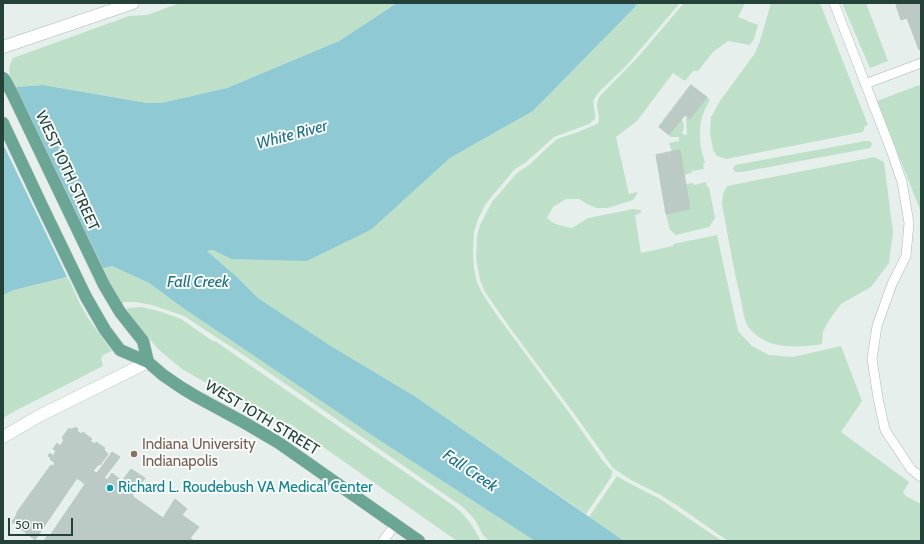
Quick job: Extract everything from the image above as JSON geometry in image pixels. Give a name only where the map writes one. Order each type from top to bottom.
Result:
[{"type":"main road","name":"WEST 10TH STREET","points":[[4,79],[104,285],[120,312],[142,341],[148,362]]},
{"type":"main road","name":"WEST 10TH STREET","points":[[3,123],[86,297],[105,330],[120,350],[148,362],[187,391],[279,443],[419,541]]},
{"type":"street","points":[[3,47],[14,42],[133,3]]},
{"type":"street","points":[[834,3],[902,182],[909,223],[906,256],[892,284],[877,326],[872,359],[885,430],[911,469],[921,476]]},
{"type":"street","points":[[865,84],[921,63]]},
{"type":"street","points":[[3,437],[39,416],[148,362]]},
{"type":"street","points":[[383,541],[395,525]]},
{"type":"green space","points":[[180,3],[397,3],[339,41],[227,88],[161,103],[147,103],[43,85],[16,87],[9,70],[13,58],[129,16],[147,15]]},
{"type":"green space","points":[[638,3],[680,3],[627,65],[598,93],[593,101],[595,119],[589,124],[554,137],[525,163],[515,169],[485,205],[478,219],[474,232],[474,269],[477,283],[484,296],[603,461],[613,472],[611,475],[612,476],[586,514],[416,397],[331,346],[258,298],[237,277],[207,251],[213,250],[231,259],[372,229],[450,158],[533,111]]},
{"type":"green space","points":[[684,3],[745,3],[738,17],[758,25],[754,39],[750,45],[728,41],[713,52],[698,71],[693,71],[685,81],[673,73],[637,121],[616,137],[629,194],[637,192],[633,200],[608,208],[597,208],[579,199],[566,199],[553,207],[547,218],[555,224],[572,228],[588,218],[633,209],[641,210],[641,213],[635,215],[641,253],[673,246],[673,244],[717,235],[738,331],[752,346],[769,355],[793,357],[841,346],[862,401],[841,432],[909,482],[903,492],[906,496],[921,504],[921,541],[728,541],[678,506],[659,494],[631,480],[613,468],[485,292],[480,280],[476,258],[477,236],[480,225],[492,202],[517,173],[529,165],[557,139],[597,124],[599,121],[597,105],[599,97],[638,57]]},
{"type":"green space","points":[[771,3],[820,3],[868,125],[865,126],[863,132],[726,159],[717,156],[713,150],[710,132],[711,117],[720,101],[755,53]]},
{"type":"green space","points":[[842,3],[866,3],[888,61],[870,68]]},
{"type":"green space","points":[[919,85],[921,89],[921,212],[877,101]]},
{"type":"green space","points":[[707,97],[710,100],[705,109],[700,127],[700,140],[705,163],[703,164],[704,169],[692,171],[691,173],[684,175],[669,143],[679,141],[679,137],[671,137],[669,135],[682,119],[684,127],[682,134],[687,135],[687,117],[690,119]]},
{"type":"green space","points":[[865,141],[871,142],[872,144],[870,148],[742,172],[735,172],[733,169],[735,165]]},
{"type":"green space","points":[[874,157],[884,162],[893,232],[889,263],[871,287],[841,304],[823,331],[822,344],[793,347],[765,341],[750,329],[745,319],[722,204],[723,194],[727,186]]},
{"type":"green space","points":[[706,182],[707,187],[709,187],[715,218],[709,227],[676,235],[670,230],[666,214],[690,209],[685,184],[693,183],[694,185]]},
{"type":"green space","points":[[112,266],[149,283],[183,308],[376,438],[535,541],[489,541],[483,535],[475,520],[463,507],[248,358],[184,316],[152,305],[135,302],[121,303],[103,268]]},
{"type":"green space","points":[[68,277],[88,318],[112,351],[103,355],[101,358],[103,366],[3,418],[3,295],[14,290]]},
{"type":"green space","points":[[142,307],[181,319],[214,342],[215,341],[454,506],[471,524],[481,541],[457,541],[289,423],[285,426],[274,417],[271,420],[182,369],[158,349],[137,324],[128,312],[127,308]]},
{"type":"green space","points":[[617,476],[660,499],[722,541],[624,541],[589,517]]},
{"type":"water","points":[[397,3],[638,3],[533,111],[450,158],[372,229],[307,261],[231,259],[213,250],[207,251],[237,277],[258,298],[331,346],[416,397],[624,541],[535,541],[376,438],[183,308],[149,283],[112,266],[14,290],[3,295],[3,98],[17,89],[16,87],[43,85],[147,103],[161,103],[227,88],[339,41]]},
{"type":"pier","points":[[15,85],[104,270],[68,279],[3,144],[3,95],[14,88]]},
{"type":"building","points":[[900,3],[921,3],[921,49],[919,50],[907,18],[901,20],[896,5]]},
{"type":"building","points":[[691,85],[707,97],[690,119],[685,115],[669,135],[659,127]]},
{"type":"building","points":[[680,150],[690,209],[666,214],[656,155]]},
{"type":"building","name":"Richard L. Roudebush VA Medical Center","points":[[76,427],[78,429],[77,431],[82,434],[83,432],[92,439],[90,441],[95,444],[96,442],[105,448],[104,450],[108,454],[100,465],[99,464],[93,471],[97,473],[112,452],[120,457],[104,478],[107,480],[112,473],[122,481],[131,469],[145,478],[132,496],[163,518],[175,499],[187,509],[182,515],[199,527],[190,538],[194,541],[44,541],[47,536],[49,537],[85,484],[77,478],[35,540],[12,522],[17,512],[51,465],[53,466],[55,463],[48,456],[50,453],[53,456],[56,451],[53,449],[57,443],[60,446],[64,440],[62,438],[69,428],[71,430],[72,428],[74,429]]},
{"type":"place","name":"Indiana University Indianapolis","points":[[134,454]]},
{"type":"place","name":"Richard L. Roudebush VA Medical Center","points":[[110,488]]},
{"type":"water label","name":"White River","points":[[292,135]]},
{"type":"water label","name":"Fall Creek","points":[[198,282]]},
{"type":"water label","name":"Fall Creek","points":[[470,471]]}]
